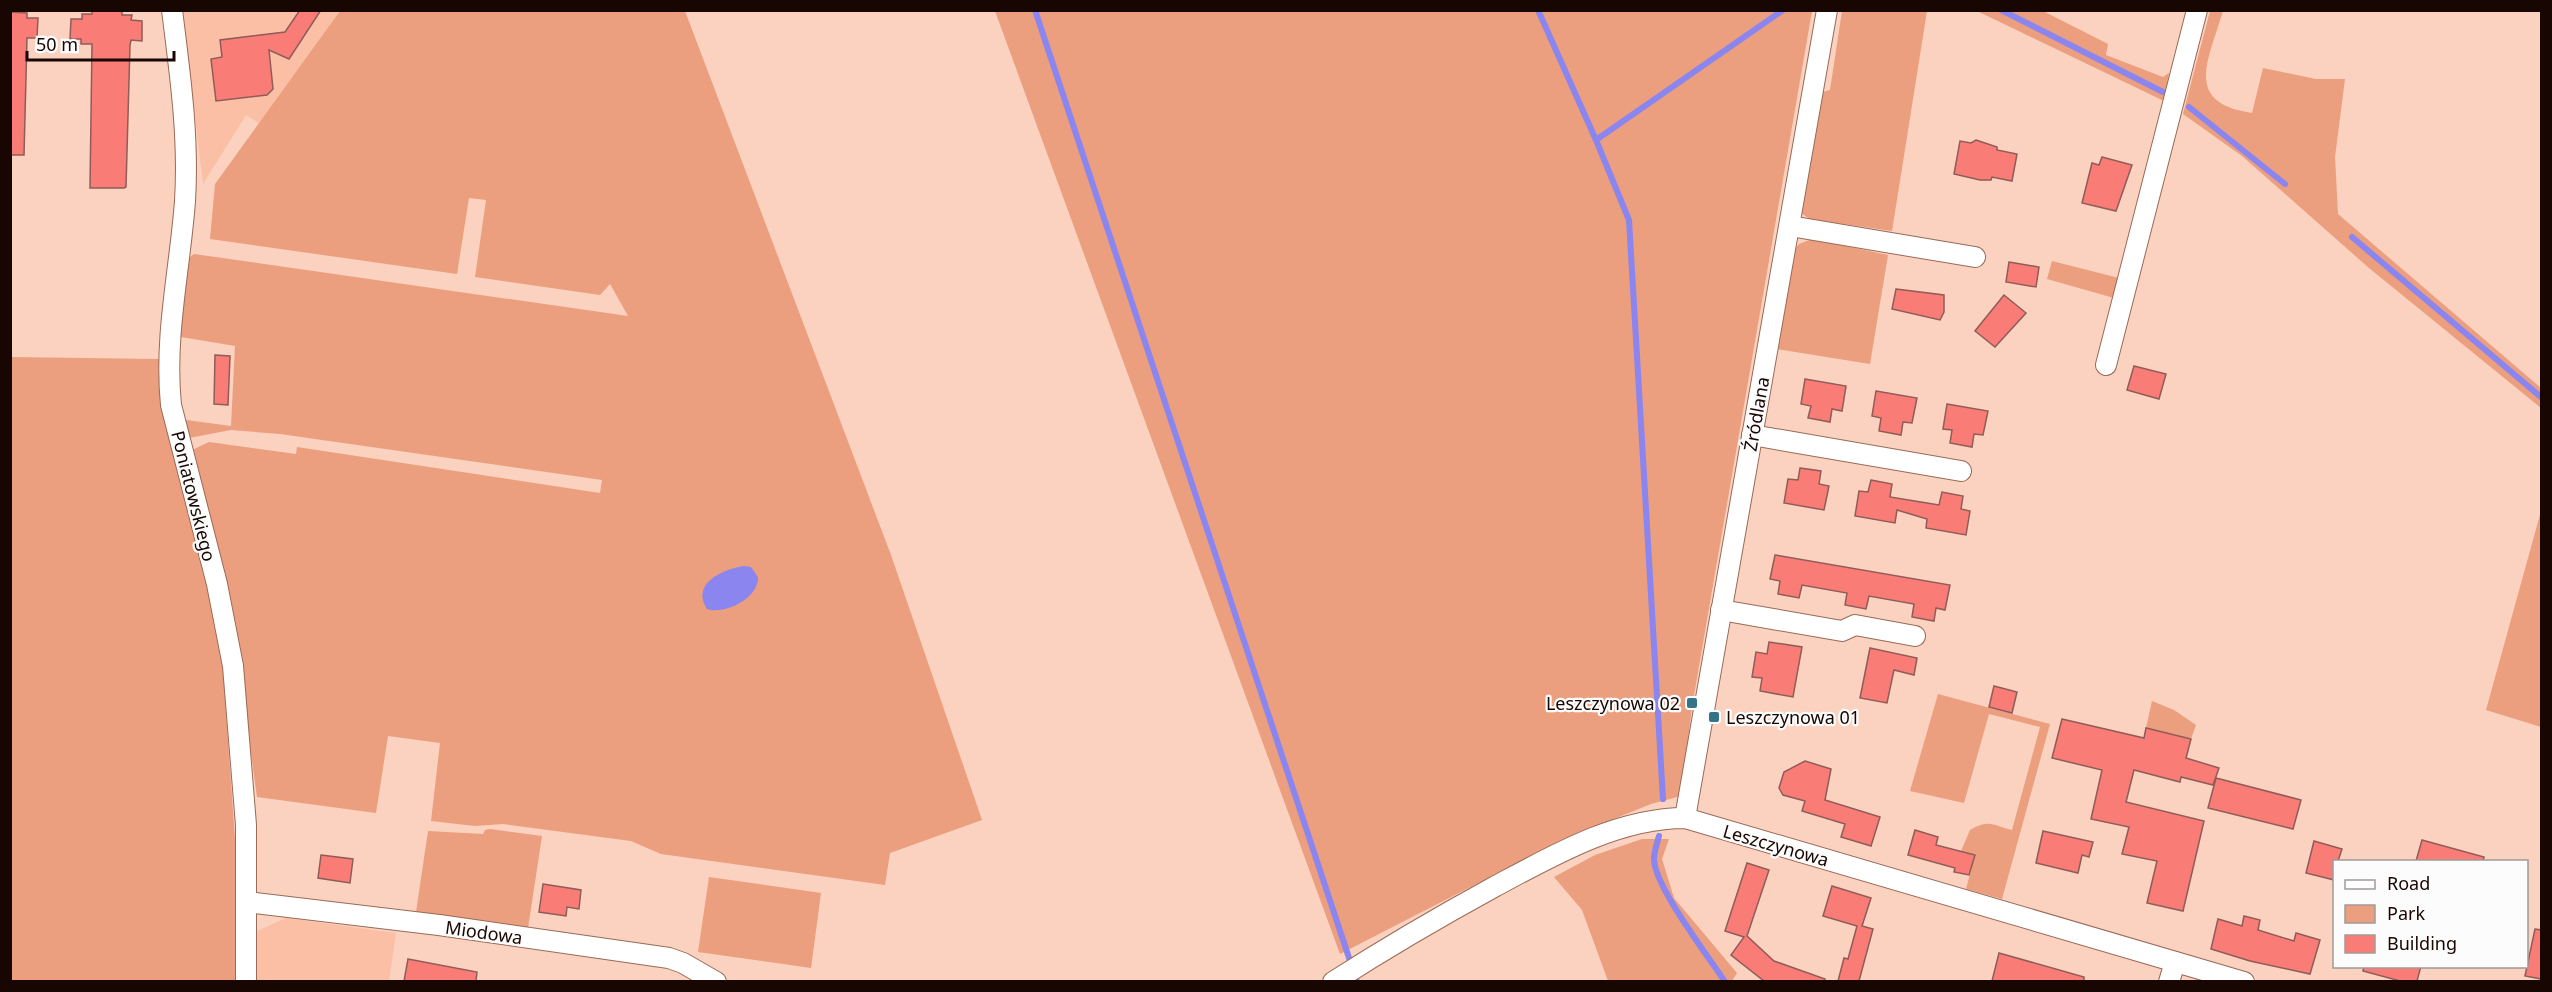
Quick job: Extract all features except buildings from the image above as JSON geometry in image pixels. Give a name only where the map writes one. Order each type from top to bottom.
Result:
[{"type":"street","name":"Poniatowskiego","points":[[172,10],[186,124],[186,166],[182,242],[168,343],[168,378],[171,405],[216,584],[233,666],[246,825],[246,981]]},
{"type":"street","name":"Źródlana","points":[[1685,818],[1827,10]]},
{"type":"street","points":[[2106,365],[2197,10]]},
{"type":"street","points":[[1790,226],[1975,257]]},
{"type":"street","points":[[1752,435],[1961,471]]},
{"type":"street","points":[[1721,610],[1842,631],[1856,625],[1915,636]]},
{"type":"street","name":"Leszczynowa","points":[[1333,981],[1426,924],[1537,864],[1606,834],[1664,818],[1685,818],[2244,981]]},
{"type":"street","name":"Miodowa","points":[[247,902],[669,958],[716,981]]},
{"type":"street","points":[[2169,981],[2175,962]]},
{"type":"shaded area","points":[[182,11],[340,11],[260,124],[246,115],[203,184]]},
{"type":"shaded area","points":[[744,566],[751,567],[758,577],[753,592],[731,607],[707,609],[703,600],[706,585],[727,570]]},
{"type":"shaded area","points":[[286,918],[396,933],[389,981],[254,982],[257,931]]},
{"type":"green space","points":[[340,11],[685,11],[891,555],[982,820],[890,853],[885,885],[661,854],[631,841],[503,824],[475,826],[431,821],[440,743],[388,736],[376,813],[257,797],[243,695],[188,452],[209,442],[296,454],[297,447],[600,493],[602,480],[280,434],[231,430],[184,439],[179,419],[231,426],[235,346],[175,336],[185,261],[194,254],[628,316],[610,284],[600,295],[475,277],[486,200],[469,198],[457,274],[210,239],[215,184]]},
{"type":"green space","points":[[995,11],[1812,11],[1692,707],[1681,796],[1651,804],[1564,839],[1340,954]]},
{"type":"green space","points":[[1842,11],[1927,11],[1892,231],[1810,219],[1802,214],[1804,182],[1819,93],[1830,90]]},
{"type":"green space","points":[[1977,11],[2043,11],[2108,44],[2106,55],[2163,77],[2169,73],[2164,101]]},
{"type":"green space","points":[[2210,11],[2223,11],[2208,62],[2206,76],[2208,89],[2216,100],[2230,108],[2252,113],[2263,68],[2316,79],[2345,79],[2335,157],[2338,214],[2541,388],[2541,408],[2369,268],[2242,156],[2183,114]]},
{"type":"green space","points":[[1812,239],[1888,255],[1870,364],[1777,349],[1794,250],[1799,244]]},
{"type":"green space","points":[[2052,261],[2119,278],[2114,298],[2047,279]]},
{"type":"green space","points":[[11,357],[159,359],[161,403],[207,568],[222,656],[235,839],[235,981],[11,982]]},
{"type":"green space","points":[[2541,511],[2541,727],[2486,710]]},
{"type":"green space","points":[[1938,694],[2050,724],[2002,899],[1966,889],[1975,855],[1961,851],[1970,830],[1977,826],[1992,824],[2012,830],[2040,727],[1989,714],[1964,803],[1910,791]]},
{"type":"green space","points":[[2152,701],[2174,710],[2196,725],[2191,739],[2146,728]]},
{"type":"green space","points":[[485,830],[542,836],[528,928],[416,912],[428,831],[483,834]]},
{"type":"green space","points":[[1642,839],[1669,839],[1662,859],[1674,898],[1737,973],[1732,981],[1608,981],[1582,910],[1554,877],[1595,855]]},
{"type":"green space","points":[[709,877],[821,893],[811,968],[698,952]]},
{"type":"waterway","points":[[1035,10],[1357,982]]},
{"type":"waterway","points":[[1538,10],[1629,220],[1663,799]]},
{"type":"waterway","points":[[1596,140],[1783,10]]},
{"type":"waterway","points":[[2001,10],[2163,92]]},
{"type":"waterway","points":[[2189,107],[2285,184]]},
{"type":"waterway","points":[[2352,237],[2542,398]]},
{"type":"waterway","points":[[1659,836],[1654,859],[1656,871],[1672,903],[1725,982]]},
{"type":"place","name":"Leszczynowa 02","points":[[1692,703]]},
{"type":"place","name":"Leszczynowa 01","points":[[1714,717]]}]
